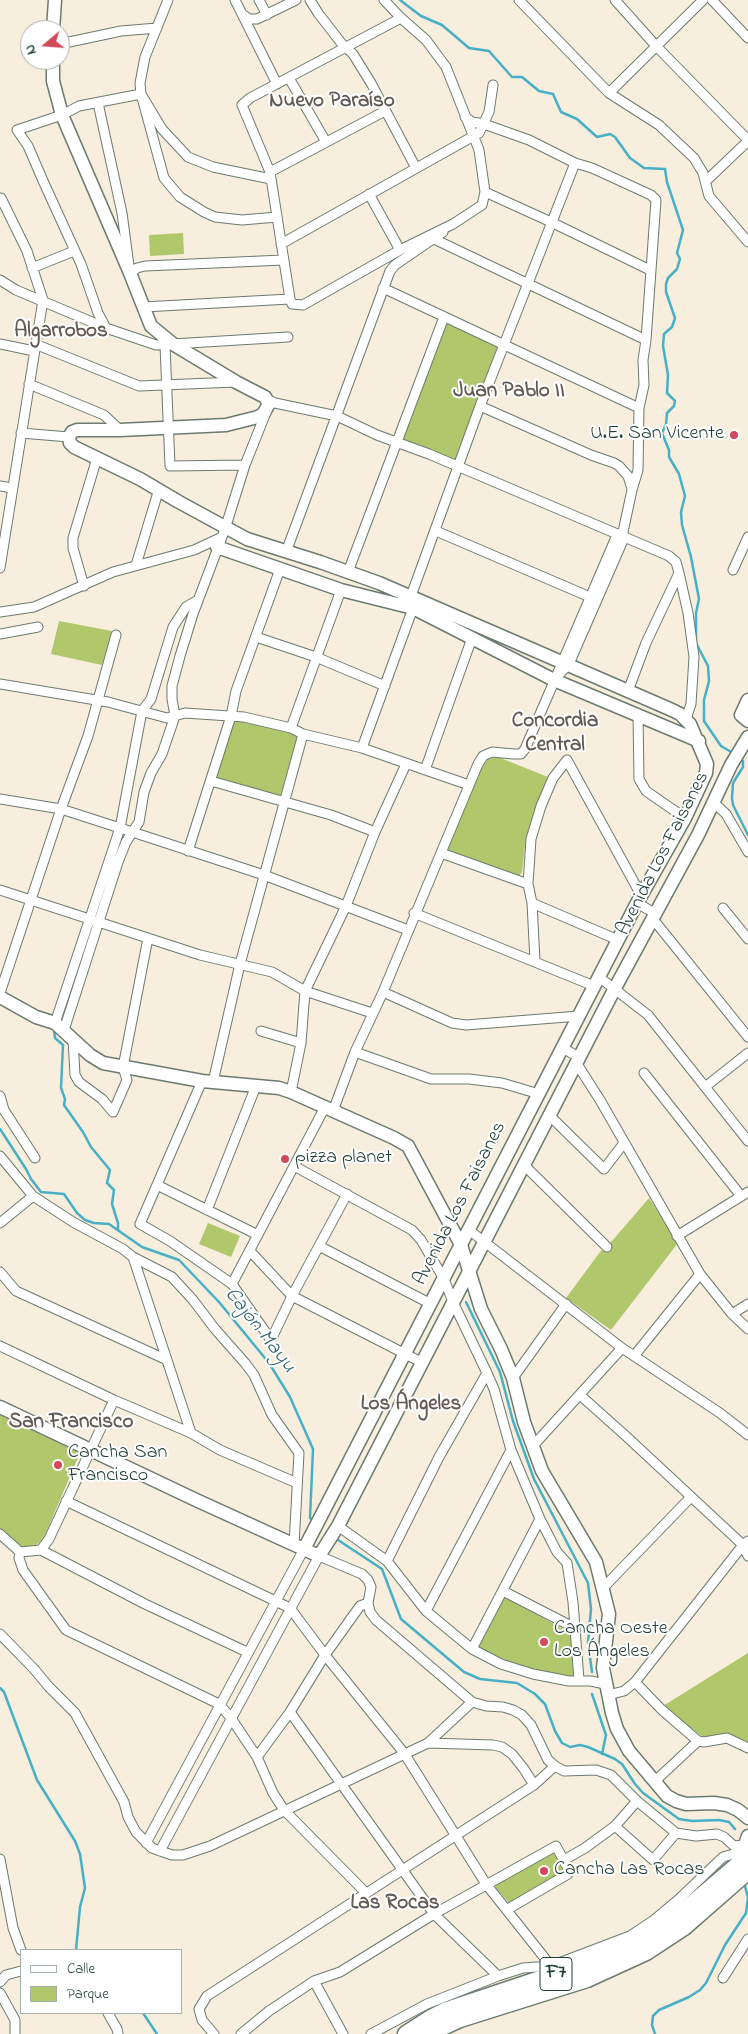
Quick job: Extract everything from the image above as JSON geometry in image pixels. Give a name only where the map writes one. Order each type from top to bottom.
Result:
[{"type":"highway","name":"F7","points":[[406,2034],[447,2010],[615,1954],[673,1920],[747,1854]]},
{"type":"highway","name":"F7","points":[[428,2034],[460,2018],[587,1979],[646,1952],[684,1927],[747,1854]]},
{"type":"street","points":[[54,20],[55,0]]},
{"type":"street","points":[[168,0],[145,57],[141,74],[141,94],[160,168],[167,184],[174,192],[194,206],[215,217],[242,220],[277,217]]},
{"type":"street","points":[[235,0],[277,84]]},
{"type":"street","points":[[259,0],[267,15]]},
{"type":"street","points":[[242,14],[253,20],[296,0]]},
{"type":"street","points":[[310,0],[371,83],[416,168]]},
{"type":"street","points":[[286,552],[383,288],[395,265],[482,205],[485,192],[479,150],[443,61],[426,40],[384,0]]},
{"type":"street","points":[[519,0],[610,93],[659,125],[694,158],[706,181],[709,196],[748,242]]},
{"type":"street","points":[[615,0],[657,47],[748,141],[706,181]]},
{"type":"street","points":[[610,93],[703,0]]},
{"type":"street","points":[[712,0],[748,38]]},
{"type":"street","points":[[401,18],[250,98],[242,105],[270,175],[292,304],[303,305],[400,250],[453,224]]},
{"type":"street","points":[[70,42],[121,31],[157,28]]},
{"type":"street","points":[[53,70],[54,88],[62,115],[151,326],[169,344],[236,382],[268,404],[275,403],[336,416],[377,435],[398,442],[669,556],[676,562],[680,573],[694,658],[691,704],[686,719]]},
{"type":"street","points":[[289,78],[326,142]]},
{"type":"street","points":[[281,244],[479,133],[489,112],[493,85]]},
{"type":"street","points":[[106,328],[28,146],[17,130],[62,115],[79,106],[141,94]]},
{"type":"street","points":[[141,94],[162,129],[188,157],[213,167],[270,175],[326,142],[385,111]]},
{"type":"street","points":[[98,103],[122,213],[130,273]]},
{"type":"street","points":[[232,1284],[294,1166],[329,1109],[383,992],[414,913],[483,756],[492,752],[521,754],[525,749],[554,680],[566,662],[622,535],[638,470],[639,408],[644,385],[643,360],[656,200],[651,195],[592,168],[575,163],[528,140],[484,124],[472,122],[466,117]]},
{"type":"street","points":[[362,748],[385,686],[457,468],[575,163]]},
{"type":"street","points":[[485,192],[650,270]]},
{"type":"street","points":[[369,194],[400,250]]},
{"type":"street","points":[[0,568],[43,300],[27,252],[1,198]]},
{"type":"street","points":[[434,239],[646,340]]},
{"type":"street","points":[[32,268],[74,251]]},
{"type":"street","points":[[130,273],[137,268],[145,266],[284,260]]},
{"type":"street","points":[[0,280],[16,290],[106,328],[156,345],[288,337]]},
{"type":"street","points":[[383,288],[639,408]]},
{"type":"street","points":[[143,307],[290,299]]},
{"type":"street","points":[[348,572],[444,317]]},
{"type":"street","points":[[0,344],[34,347],[131,384],[150,386],[236,382]]},
{"type":"street","points":[[169,344],[167,385],[170,466],[245,465]]},
{"type":"street","points":[[29,384],[104,415],[120,430]]},
{"type":"street","points":[[268,404],[258,417],[236,424],[120,430],[77,430],[72,432],[70,443],[74,447],[159,489],[221,538],[280,568],[341,590],[412,602],[472,638],[554,680],[699,741]]},
{"type":"street","points":[[64,1031],[118,862],[126,842],[139,822],[144,792],[151,773],[162,754],[175,716],[172,686],[180,656],[245,465],[265,419],[268,404]]},
{"type":"street","points":[[480,406],[591,455],[614,462],[628,476],[632,490]]},
{"type":"street","points":[[21,433],[70,437]]},
{"type":"street","points":[[84,586],[73,548],[73,538],[97,458]]},
{"type":"street","points":[[0,486],[12,488]]},
{"type":"street","points":[[136,565],[159,489]]},
{"type":"street","points":[[436,531],[590,597]]},
{"type":"street","points":[[566,662],[590,597],[622,535]]},
{"type":"street","points":[[733,570],[748,537]]},
{"type":"street","points":[[0,612],[34,607],[113,572],[194,550],[221,538],[247,539],[348,572],[412,602],[566,662],[672,710],[686,719],[699,741]]},
{"type":"street","points":[[188,851],[231,716],[236,691],[280,568]]},
{"type":"street","points":[[628,691],[646,643],[680,573]]},
{"type":"street","points":[[291,728],[341,590]]},
{"type":"street","points":[[148,938],[124,1067],[127,1080],[112,1112],[102,1099],[79,1082],[64,1031],[89,919],[120,828],[142,712],[151,698],[173,627],[186,607],[198,600]]},
{"type":"street","points":[[0,634],[38,627]]},
{"type":"street","points":[[116,635],[88,736],[30,900],[0,995],[36,1017],[64,1031],[97,1060],[124,1067],[207,1082],[279,1088],[394,1138],[408,1146],[461,1245],[468,1273],[481,1309],[513,1378],[532,1447],[542,1471],[596,1562],[609,1614],[603,1668],[618,1729],[625,1744],[667,1796],[686,1804],[714,1803],[727,1805],[738,1810],[748,1818]]},
{"type":"street","points":[[256,637],[316,656],[385,686]]},
{"type":"street","points":[[425,770],[472,638]]},
{"type":"street","points":[[0,684],[98,700],[167,718],[185,713],[244,717],[362,748],[469,785]]},
{"type":"street","points":[[745,718],[748,700]]},
{"type":"street","points":[[638,714],[639,780],[646,792],[686,818]]},
{"type":"street","points":[[303,734],[207,1082],[140,1224],[170,1241],[232,1284],[271,1340],[292,1296],[347,1194]]},
{"type":"street","name":"Avenida Los Faisanes","points":[[319,1556],[334,1532],[615,988],[698,835],[731,765],[748,737]]},
{"type":"street","name":"Avenida Los Faisanes","points":[[299,1547],[319,1522],[639,899],[686,818],[706,772],[707,764],[699,741]]},
{"type":"street","points":[[535,961],[532,903],[528,884],[531,839],[541,806],[553,778],[567,760],[639,899],[748,1037]]},
{"type":"street","points":[[291,1092],[301,1043],[305,991],[346,906],[375,832],[406,764]]},
{"type":"street","points":[[211,781],[331,815],[375,832]]},
{"type":"street","points":[[0,799],[61,809],[134,832],[264,875],[408,930]]},
{"type":"street","points":[[713,802],[726,814],[748,852]]},
{"type":"street","points":[[441,853],[528,884]]},
{"type":"street","points":[[0,890],[200,955],[272,972],[305,991],[372,1013]]},
{"type":"street","points":[[532,903],[618,940]]},
{"type":"street","points":[[723,908],[748,939]]},
{"type":"street","points":[[414,913],[535,961],[615,988],[648,1015],[748,1140]]},
{"type":"street","points":[[383,992],[452,1024],[466,1025],[579,1016]]},
{"type":"street","points":[[260,1031],[301,1043]]},
{"type":"street","points":[[563,1048],[578,1061],[700,1274],[732,1314],[748,1329]]},
{"type":"street","points":[[355,1052],[431,1079],[469,1079],[502,1083],[539,1094]]},
{"type":"street","points":[[705,1088],[748,1053]]},
{"type":"street","points":[[644,1073],[744,1194],[677,1236]]},
{"type":"street","points":[[207,1210],[256,1086]]},
{"type":"street","points":[[0,1096],[4,1110],[34,1158]]},
{"type":"street","points":[[550,1116],[604,1169],[624,1142]]},
{"type":"street","points":[[0,1156],[33,1196],[74,1222],[123,1249],[133,1258],[172,1277],[254,1375],[272,1415],[299,1454],[297,1483],[299,1547],[276,1601],[146,1843]]},
{"type":"street","points":[[524,1165],[607,1247]]},
{"type":"street","points":[[294,1166],[412,1230],[421,1240],[444,1280],[452,1302],[494,1389],[511,1450],[540,1519],[556,1552],[567,1563],[573,1602],[579,1680]]},
{"type":"street","points":[[157,1185],[258,1235]]},
{"type":"street","points":[[0,1223],[33,1196]]},
{"type":"street","points":[[469,1230],[622,1348],[720,1413],[748,1435]]},
{"type":"street","points":[[319,1246],[430,1304]]},
{"type":"street","points":[[250,1251],[292,1296],[421,1362]]},
{"type":"street","points":[[133,1258],[191,1433]]},
{"type":"street","points":[[0,1272],[16,1291],[167,1360]]},
{"type":"street","points":[[634,1356],[700,1274]]},
{"type":"street","points":[[513,1378],[566,1304]]},
{"type":"street","points":[[732,1314],[748,1304]]},
{"type":"street","points":[[0,1346],[114,1400],[191,1433],[220,1450],[297,1483]]},
{"type":"street","points":[[532,1447],[622,1348]]},
{"type":"street","points":[[387,1561],[439,1457],[487,1373]]},
{"type":"street","points":[[580,1395],[690,1497],[745,1543],[748,1556]]},
{"type":"street","points":[[41,1550],[49,1539],[114,1400]]},
{"type":"street","points":[[0,1407],[299,1547],[362,1574],[368,1580],[371,1587],[368,1603],[370,1612],[376,1620],[472,1702],[486,1706],[503,1707],[514,1710],[522,1715],[531,1725],[548,1760],[555,1766],[564,1771],[603,1771],[611,1775],[637,1801],[676,1833],[696,1836],[717,1834],[747,1854]]},
{"type":"street","points":[[426,1611],[511,1450]]},
{"type":"street","points":[[603,1588],[690,1497]]},
{"type":"street","points":[[66,1502],[290,1608],[325,1655],[404,1753],[486,1884],[508,1909],[551,1966]]},
{"type":"street","points":[[472,1649],[540,1519]]},
{"type":"street","points":[[319,1522],[387,1561],[426,1611],[472,1649],[500,1664],[533,1674],[570,1681],[579,1680],[607,1689],[624,1690],[635,1682],[745,1543]]},
{"type":"street","points":[[2,1538],[20,1552],[41,1550],[146,1604],[247,1652]]},
{"type":"street","points":[[20,1552],[19,1558],[23,1570],[66,1630],[219,1704],[232,1718],[257,1757],[273,1793],[284,1810],[366,1893]]},
{"type":"street","points":[[160,1852],[319,1556]]},
{"type":"street","points":[[502,1591],[574,1628]]},
{"type":"street","points":[[257,1757],[290,1712],[325,1655],[360,1606],[368,1603]]},
{"type":"street","points":[[0,1634],[34,1669],[48,1687],[75,1713],[124,1802],[128,1817],[136,1832],[146,1843],[160,1852],[183,1855],[210,1846],[428,1743],[472,1702]]},
{"type":"street","points":[[635,1682],[661,1709],[698,1741],[704,1742],[727,1738],[748,1748]]},
{"type":"street","points":[[290,1712],[434,1914],[498,1976]]},
{"type":"street","points":[[654,1782],[698,1741]]},
{"type":"street","points":[[428,1743],[493,1745],[502,1747],[512,1754],[524,1768],[534,1785]]},
{"type":"street","points":[[214,2034],[202,2020],[199,2009],[207,1996],[534,1785],[555,1766]]},
{"type":"street","points":[[564,1860],[585,1848],[615,1826],[637,1801]]},
{"type":"street","points":[[615,1826],[653,1860],[676,1833]]},
{"type":"street","points":[[241,2034],[268,2011],[314,1981],[340,1972],[434,1914],[556,1846],[569,1870],[568,1874],[508,1909]]},
{"type":"street","points":[[371,2034],[426,2004],[498,1976],[523,1968],[551,1966],[630,1936],[654,1920],[678,1900],[723,1857],[747,1854]]},
{"type":"street","points":[[0,1860],[2,1881],[13,1928],[21,1949]]},
{"type":"street","points":[[722,1978],[748,1939]]},
{"type":"street","points":[[0,1982],[6,1975],[20,1972]]},
{"type":"street","points":[[314,1981],[343,2034]]},
{"type":"street","points":[[0,1993],[14,2020],[15,2034]]},
{"type":"street","points":[[109,2014],[118,2034]]},
{"type":"green space","points":[[183,233],[184,254],[150,256],[149,235]]},
{"type":"green space","points":[[447,324],[500,347],[458,458],[453,461],[404,441],[402,437],[443,326]]},
{"type":"green space","points":[[59,621],[112,631],[102,665],[51,654]]},
{"type":"green space","points":[[233,720],[244,720],[293,731],[296,735],[297,738],[280,797],[216,779]]},
{"type":"green space","points":[[498,757],[548,777],[532,819],[525,845],[522,872],[519,876],[447,850],[482,767],[488,759]]},
{"type":"green space","points":[[649,1198],[678,1243],[611,1330],[566,1298],[600,1252]]},
{"type":"green space","points":[[208,1223],[240,1236],[231,1257],[199,1244]]},
{"type":"green space","points":[[0,1415],[80,1453],[45,1535],[31,1549],[24,1549],[0,1531]]},
{"type":"green space","points":[[504,1597],[571,1633],[574,1675],[571,1677],[514,1664],[478,1647]]},
{"type":"green space","points":[[748,1653],[748,1743],[727,1733],[704,1738],[663,1706]]},
{"type":"green space","points":[[552,1851],[565,1872],[510,1904],[496,1888],[496,1883]]},
{"type":"waterway","points":[[400,0],[421,16],[442,25],[469,48],[489,51],[512,77],[522,77],[539,91],[553,94],[561,112],[577,119],[597,137],[610,134],[615,137],[630,158],[644,168],[665,169],[667,182],[683,230],[677,253],[680,259],[677,269],[668,278],[666,284],[666,292],[675,318],[672,327],[664,334],[663,346],[668,375],[667,393],[675,401],[674,406],[667,413],[666,424],[662,433],[669,450],[669,457],[679,474],[685,496],[681,512],[682,525],[691,557],[699,599],[696,613],[696,643],[708,666],[709,681],[704,700],[704,721],[721,746],[733,753]]},
{"type":"waterway","points":[[739,758],[743,761],[743,767],[733,783],[732,798],[733,805],[748,835]]},
{"type":"waterway","points":[[54,1029],[55,1038],[63,1045],[61,1088],[65,1099],[64,1105],[91,1147],[110,1170],[107,1183],[114,1190],[112,1204],[118,1223],[118,1230]]},
{"type":"waterway","name":"Cajón Mayu","points":[[0,1129],[41,1192],[64,1194],[77,1213],[85,1220],[109,1224],[142,1247],[179,1260],[219,1302],[269,1363],[290,1397],[313,1449],[310,1518],[315,1522]]},
{"type":"waterway","points":[[466,1302],[500,1372],[513,1421],[534,1479],[588,1583],[591,1609],[588,1643],[592,1672]]},
{"type":"waterway","points":[[335,1538],[382,1569],[401,1619],[464,1672],[480,1679],[517,1683],[535,1694],[545,1704],[555,1731],[562,1743],[570,1747],[580,1745],[588,1747],[615,1759],[622,1764],[643,1793],[679,1819],[692,1821],[719,1820],[729,1822],[735,1829]]},
{"type":"waterway","points":[[0,1688],[4,1692],[37,1780],[75,1841],[80,1854],[85,1888],[80,1907],[76,1949]]},
{"type":"waterway","points":[[592,1694],[606,1735],[602,1754]]},
{"type":"waterway","points":[[655,2034],[652,2025],[653,2016],[659,2010],[689,1997],[700,1990],[706,1983],[725,1945],[746,1913],[748,1898],[745,1886]]},
{"type":"waterway","points":[[144,2014],[157,2034]]},
{"type":"place","name":"U.E. San Vicente","points":[[734,435]]},
{"type":"place","name":"pizza planet","points":[[285,1159]]},
{"type":"place","name":"Cancha San Francisco","points":[[58,1465]]},
{"type":"place","name":"Cancha Oeste Los Ángeles","points":[[544,1642]]},
{"type":"place","name":"Cancha Las Rocas","points":[[544,1871]]},
{"type":"district","name":"Nuevo Paraíso","points":[[332,103]]},
{"type":"district","name":"Algarrobos","points":[[61,333]]},
{"type":"district","name":"Juan Pablo II","points":[[509,393]]},
{"type":"district","name":"Concordia Central","points":[[555,735]]},
{"type":"district","name":"Los Ángeles","points":[[411,1406]]},
{"type":"district","name":"San Francisco","points":[[71,1424]]},
{"type":"district","name":"Las Rocas","points":[[395,1905]]}]
